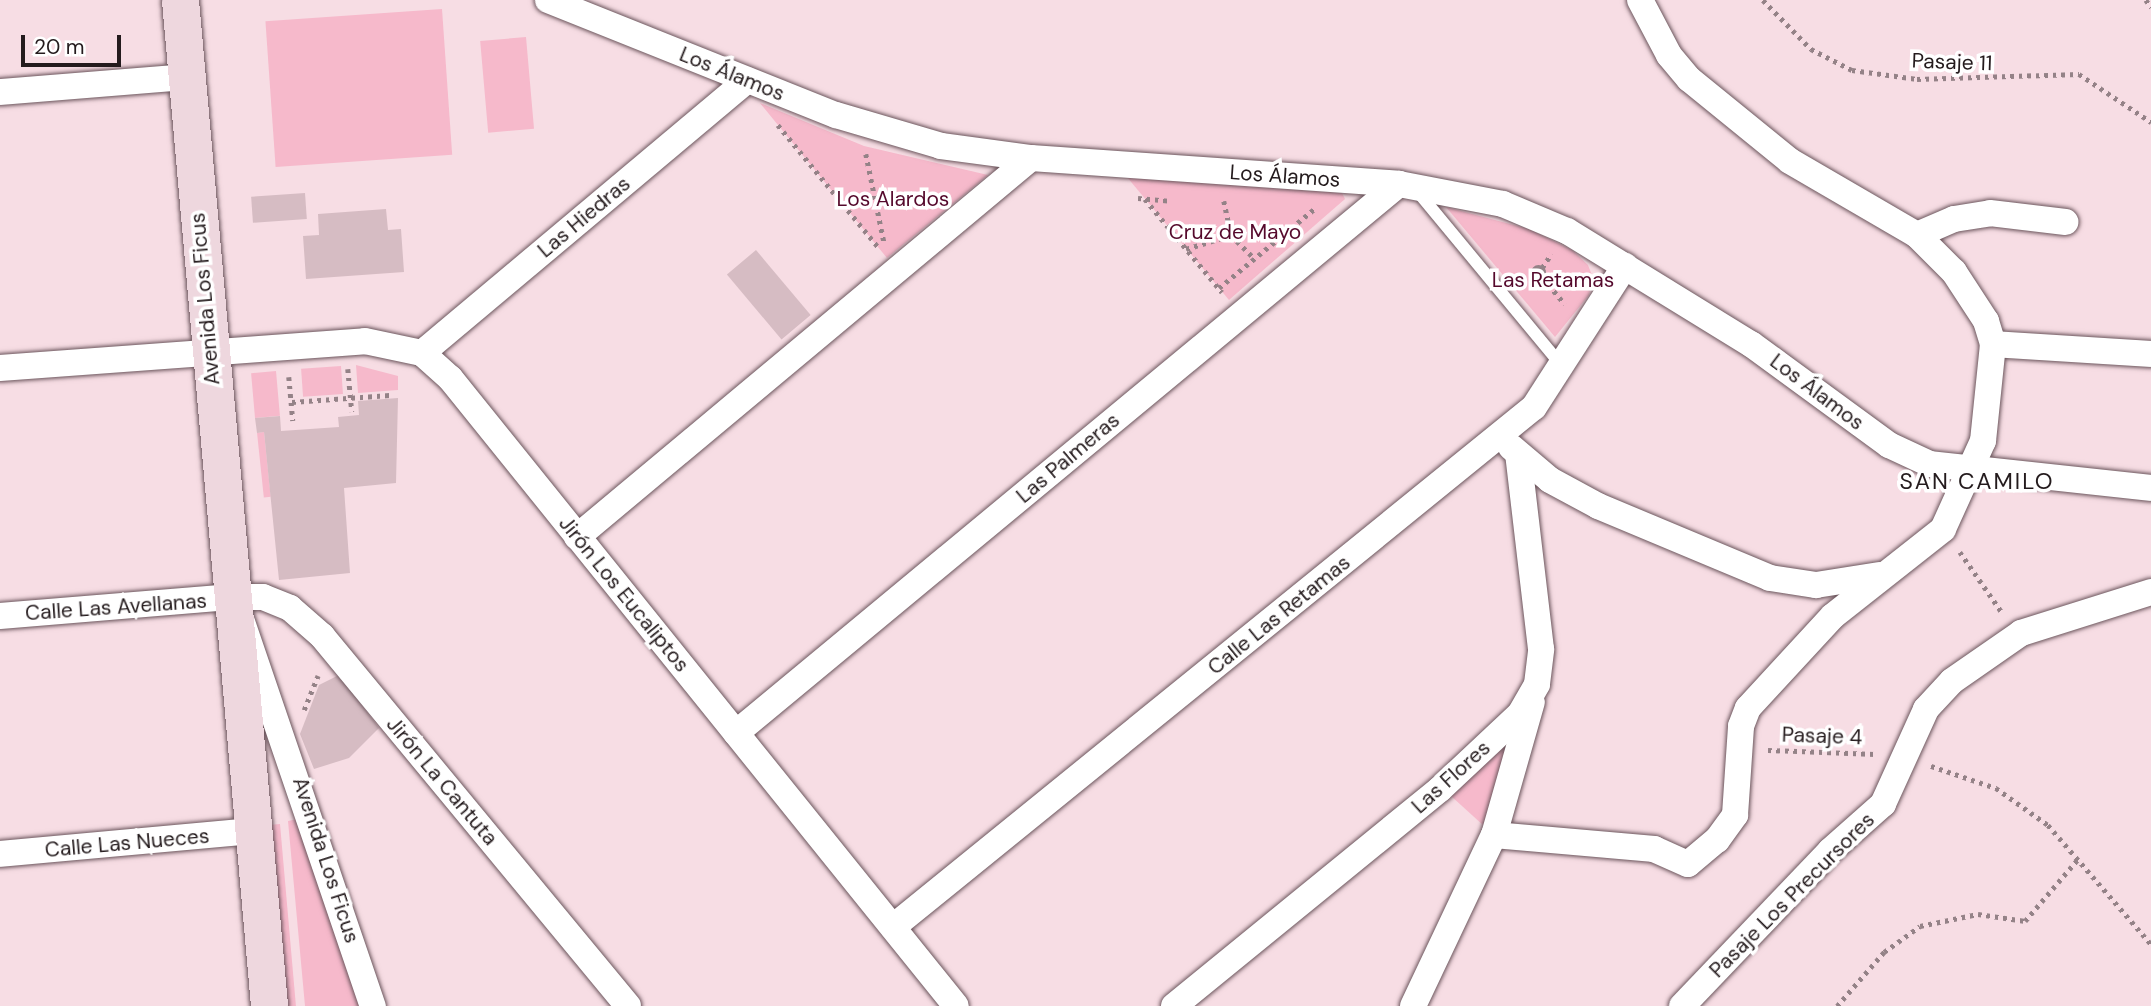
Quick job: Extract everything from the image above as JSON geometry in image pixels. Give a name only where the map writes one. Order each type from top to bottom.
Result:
[{"type":"street","name":"Avenida Los Ficus","points":[[180,0],[269,1006]]},
{"type":"street","name":"Los Álamos","points":[[548,0],[747,80],[912,140],[1031,158],[1406,185],[1536,215],[1751,344],[1889,445],[1930,464],[1972,471],[2151,488]]},
{"type":"street","points":[[1494,835],[1654,849],[1688,863],[1717,840],[1735,815],[1744,716],[1755,698],[1833,616],[1938,533],[1972,471],[1983,441],[1993,344],[1963,284],[1917,235],[1790,161],[1689,79],[1669,55],[1640,0]]},
{"type":"street","points":[[0,92],[187,77]]},
{"type":"street","name":"Las Hiedras","points":[[422,353],[747,80]]},
{"type":"street","points":[[578,537],[1031,158]]},
{"type":"street","name":"Las Palmeras","points":[[736,733],[1406,185]]},
{"type":"street","points":[[1917,235],[1954,219],[1990,213],[2065,222]]},
{"type":"street","name":"Calle Las Retamas","points":[[893,927],[1509,444],[1563,367],[1625,266]]},
{"type":"street","name":"Jirón Los Eucaliptos","points":[[0,368],[365,341],[422,353],[450,378],[956,1006]]},
{"type":"street","points":[[1993,344],[2151,354]]},
{"type":"street","points":[[1509,444],[1550,480],[1598,506],[1770,578],[1816,585],[1886,574]]},
{"type":"street","name":"Las Flores","points":[[1174,1006],[1440,789],[1520,714],[1537,684],[1541,649],[1509,444]]},
{"type":"street","name":"Pasaje Los Precursores","points":[[1682,1006],[1824,857],[1884,804],[1901,756],[1938,695],[2016,636],[2151,592]]},
{"type":"street","name":"Avenida Los Ficus","points":[[232,597],[259,661],[373,1006]]},
{"type":"street","name":"Calle Las Avellanas","points":[[0,616],[232,597]]},
{"type":"street","name":"Jirón La Cantuta","points":[[232,597],[276,601],[312,625],[628,1006]]},
{"type":"street","points":[[1413,1006],[1494,835],[1537,684]]},
{"type":"street","name":"Calle Las Nueces","points":[[0,854],[253,831]]},
{"type":"lane","points":[[1406,185],[1563,367]]},
{"type":"path","name":"Pasaje 11","points":[[1763,0],[1811,49],[1852,70],[1917,79],[2079,74],[2151,122]]},
{"type":"path","points":[[2146,0],[2151,7]]},
{"type":"path","points":[[768,113],[887,258],[864,146]]},
{"type":"path","points":[[1139,192],[1229,300]]},
{"type":"path","points":[[1223,194],[1231,235],[1259,264]]},
{"type":"path","points":[[1219,288],[1314,209]]},
{"type":"path","points":[[1186,249],[1231,235]]},
{"type":"path","points":[[1543,278],[1573,314]]},
{"type":"path","points":[[347,359],[352,412]]},
{"type":"path","points":[[289,370],[293,421]]},
{"type":"path","points":[[292,402],[390,395]]},
{"type":"path","points":[[1938,533],[1986,584],[2016,636]]},
{"type":"path","points":[[300,721],[320,669]]},
{"type":"path","name":"Pasaje 4","points":[[1742,751],[1901,756],[1996,788],[2048,825],[2151,944]]},
{"type":"path","points":[[1837,1006],[1901,938],[1945,916],[1978,914],[2025,921],[2078,859]]},
{"type":"green space","points":[[442,9],[452,155],[276,167],[265,21]]},
{"type":"green space","points":[[526,37],[534,129],[488,133],[480,41]]},
{"type":"green space","name":"Los Alardos","points":[[760,103],[864,146],[988,175],[887,258]]},
{"type":"green space","name":"Cruz de Mayo","points":[[1127,177],[1342,193],[1345,199],[1229,300]]},
{"type":"green space","name":"Las Retamas","points":[[1446,207],[1529,229],[1572,250],[1588,265],[1593,278],[1589,295],[1555,337]]},
{"type":"green space","points":[[356,365],[398,376],[398,390],[358,393]]},
{"type":"green space","points":[[341,366],[343,394],[303,397],[301,369]]},
{"type":"green space","points":[[276,371],[280,416],[255,418],[251,373]]},
{"type":"green space","points":[[264,432],[271,497],[264,497],[257,433]]},
{"type":"green space","points":[[1508,741],[1484,826],[1451,796]]},
{"type":"green space","points":[[298,819],[362,1006],[305,1006],[288,821]]},
{"type":"green space","points":[[280,824],[296,1006],[285,1006],[269,825]]},
{"type":"building","points":[[305,193],[307,219],[253,223],[251,197]]},
{"type":"building","points":[[386,209],[388,230],[401,229],[404,272],[306,279],[303,236],[319,235],[318,214]]},
{"type":"building","points":[[756,250],[811,315],[782,340],[727,274]]},
{"type":"building","points":[[398,398],[396,483],[344,488],[350,573],[279,580],[264,432],[257,433],[255,418],[280,416],[281,431],[339,427],[338,417],[359,415],[358,401]]},
{"type":"building","points":[[339,675],[379,728],[349,758],[314,769],[300,734],[319,685]]},
{"type":"district","name":"SAN CAMILO","points":[[1977,481]]}]
